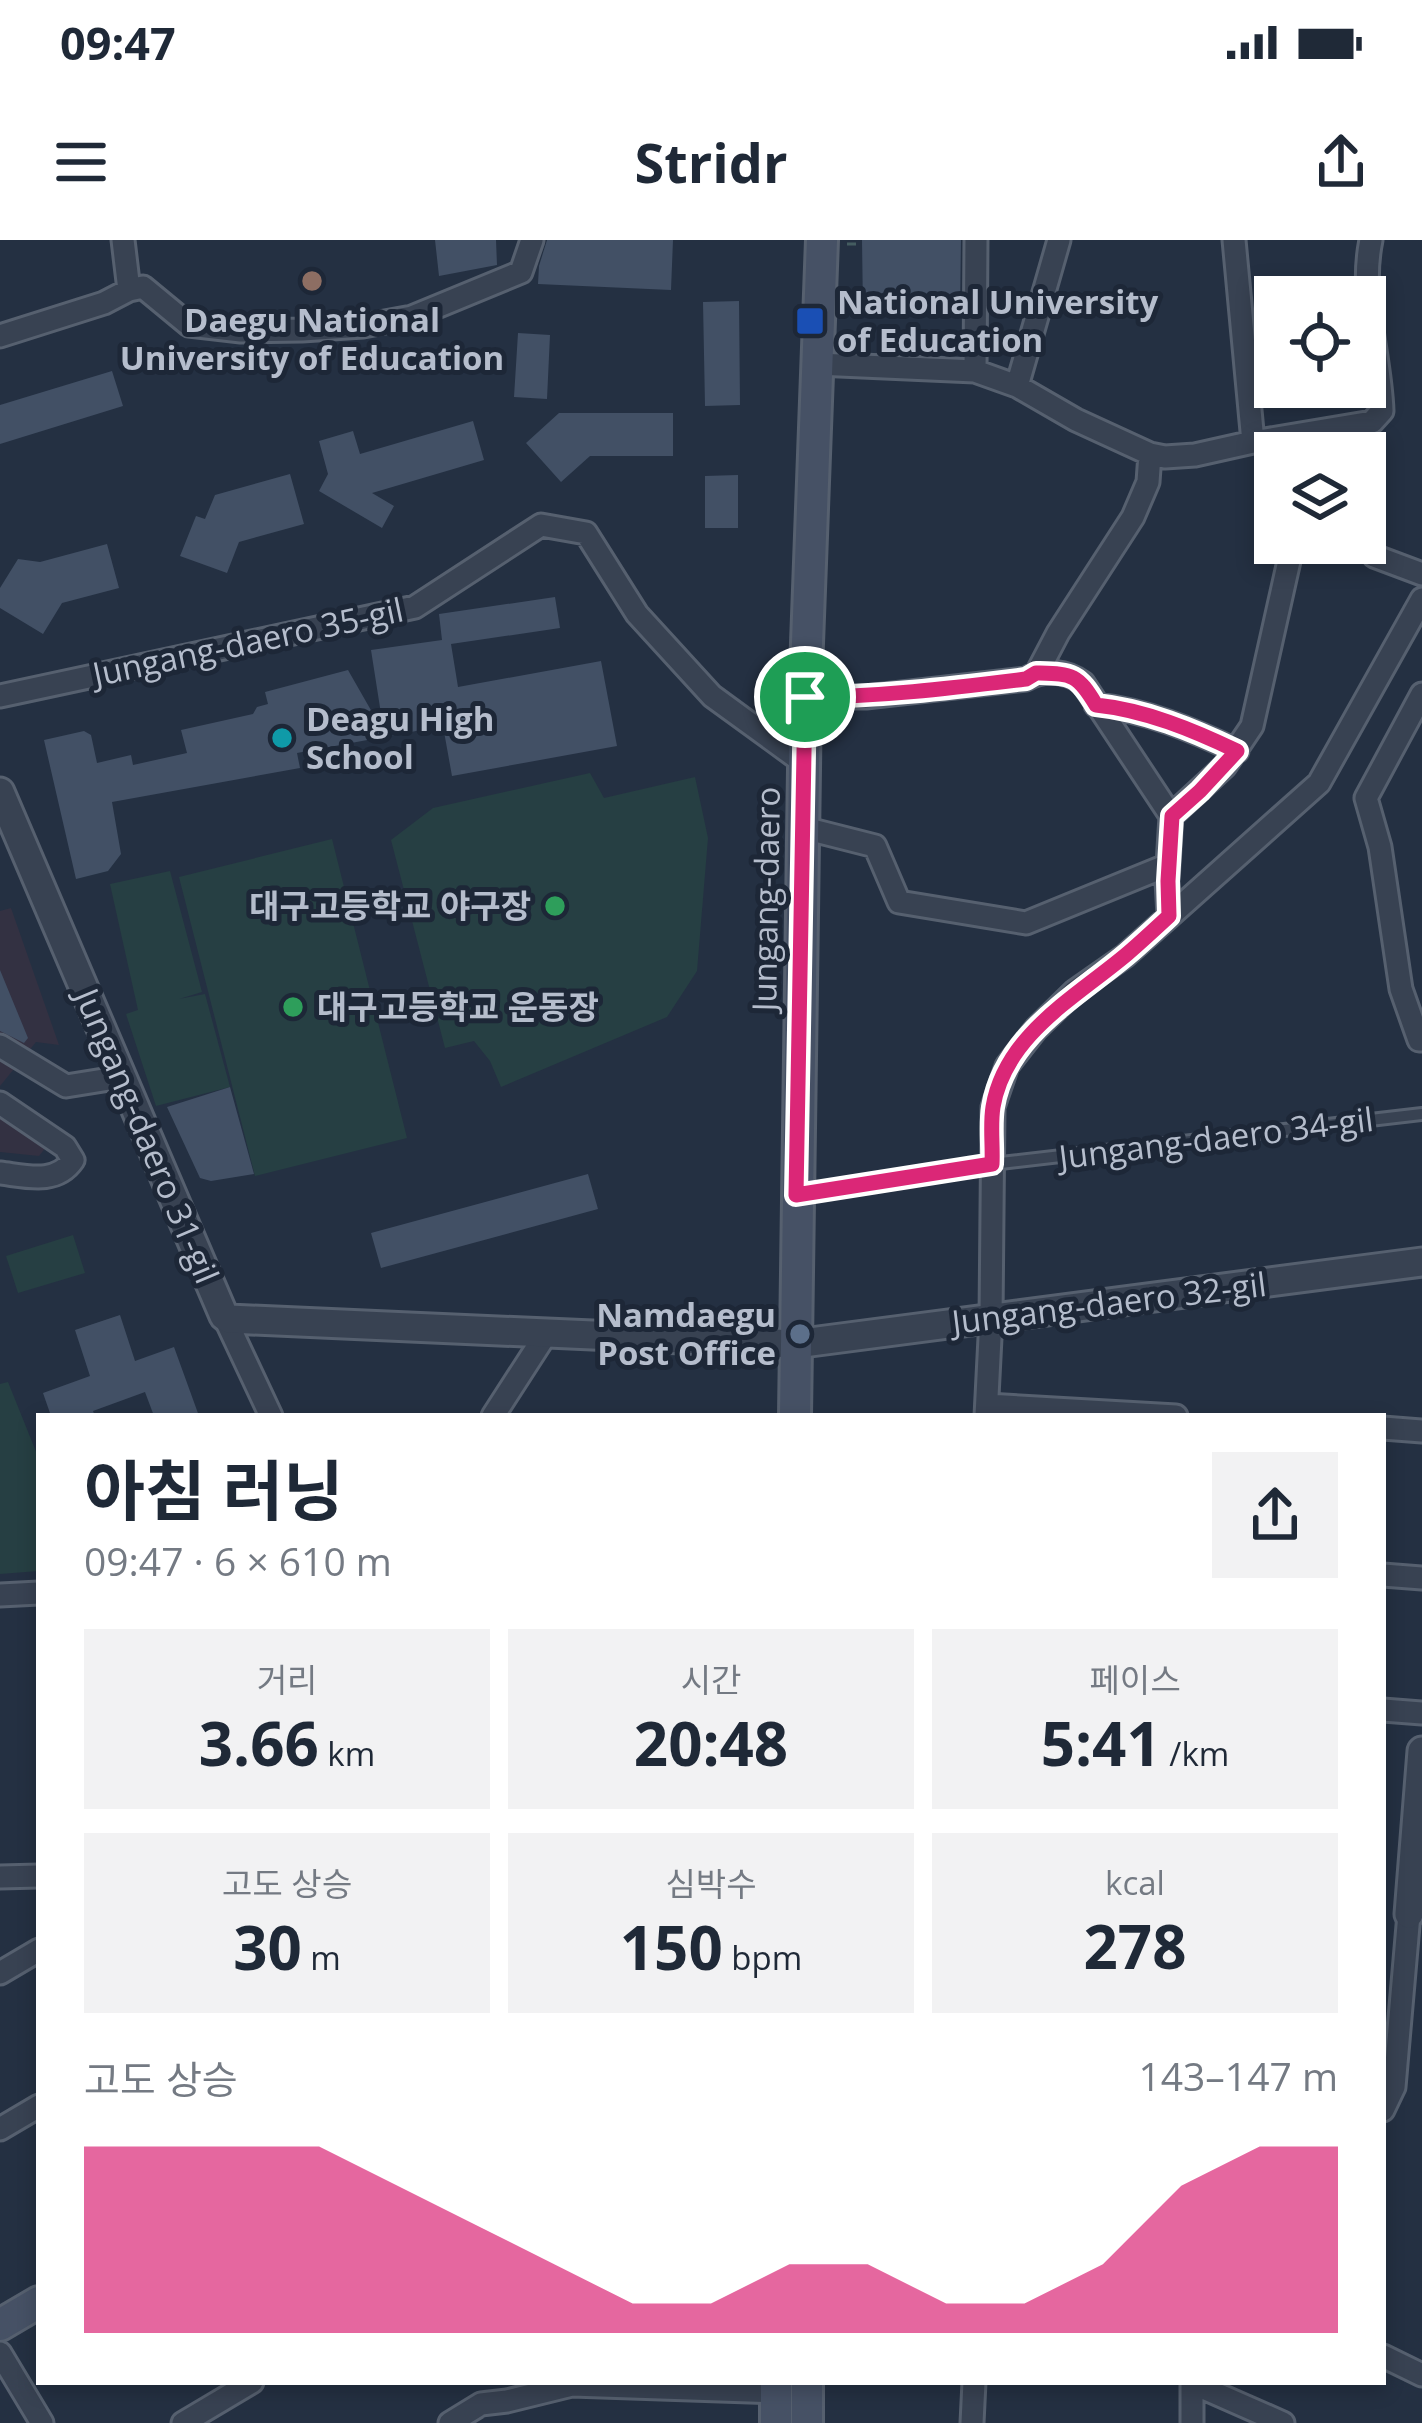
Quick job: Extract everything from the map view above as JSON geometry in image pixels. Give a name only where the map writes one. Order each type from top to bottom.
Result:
[{"type":"main road","name":"Jungang-daero","points":[[795,1413],[805,697],[822,240]]},
{"type":"main road","points":[[0,2325],[36,2304]]},
{"type":"main road","points":[[807,2385],[807,2423]]},
{"type":"street","points":[[123,240],[129,290]]},
{"type":"street","points":[[0,336],[143,287],[189,325],[241,331],[363,326],[412,317],[521,272],[532,240]]},
{"type":"street","points":[[975,371],[976,240]]},
{"type":"street","points":[[1017,386],[1059,240]]},
{"type":"street","points":[[817,364],[975,371],[1017,386],[1076,420],[1165,457],[1253,442],[1234,240]]},
{"type":"street","points":[[1328,432],[1372,422],[1382,411],[1368,310],[1366,262],[1371,240]]},
{"type":"street","points":[[1348,426],[1350,432]]},
{"type":"street","points":[[805,697],[920,692],[1026,679],[1036,673],[1133,517],[1148,482],[1150,454]]},
{"type":"street","name":"Jungang-daero 35-gil","points":[[0,696],[415,607],[541,525],[586,533],[638,614],[712,696],[804,763]]},
{"type":"street","points":[[1386,560],[1422,574]]},
{"type":"street","points":[[1172,816],[1237,751],[1252,726],[1289,564]]},
{"type":"street","points":[[1081,1413],[986,1410],[993,1107],[1007,1066],[1036,1029],[1075,992],[1125,956],[1318,783],[1422,598]]},
{"type":"street","points":[[1036,673],[1070,674],[1083,683],[1172,816],[1169,916]]},
{"type":"street","points":[[1422,694],[1366,798],[1380,847],[1401,989],[1422,1040]]},
{"type":"street","points":[[1096,705],[1154,718],[1237,751]]},
{"type":"street","name":"Jungang-daero 31-gil","points":[[0,792],[224,1316],[795,1344]]},
{"type":"street","points":[[804,828],[875,846],[899,902],[1026,923],[1168,865]]},
{"type":"street","points":[[0,1046],[66,1086],[122,1077]]},
{"type":"street","points":[[0,1103],[64,1148],[73,1160],[68,1169],[53,1177],[0,1173]]},
{"type":"street","name":"Jungang-daero 32-gil","points":[[795,1344],[1422,1262]]},
{"type":"street","points":[[224,1316],[270,1413]]},
{"type":"street","points":[[495,1413],[545,1334]]},
{"type":"street","points":[[1386,1428],[1422,1431]]},
{"type":"street","points":[[1386,1575],[1422,1578]]},
{"type":"street","points":[[0,1595],[36,1592]]},
{"type":"street","points":[[1386,1710],[1422,1713]]},
{"type":"street","points":[[1386,2104],[1394,2087],[1422,1751]]},
{"type":"street","points":[[0,1877],[36,1876]]},
{"type":"street","points":[[0,1973],[36,1952]]},
{"type":"street","points":[[0,2129],[36,2108]]},
{"type":"street","points":[[0,2354],[42,2423]]},
{"type":"street","points":[[1386,2357],[1422,2374]]},
{"type":"street","points":[[183,2423],[247,2385]]},
{"type":"street","points":[[450,2423],[502,2391],[554,2385]]},
{"type":"street","points":[[637,2385],[776,2399]]},
{"type":"street","points":[[972,2423],[974,2385]]},
{"type":"street","points":[[1192,2385],[1192,2423]]},
{"type":"street","points":[[1197,2385],[1283,2423]]},
{"type":"lane","name":"Jungang-daero 34-gil","points":[[796,1195],[992,1164],[1422,1114]]},
{"type":"shaded area","points":[[11,908],[59,1045],[36,1042],[0,1086],[0,911]]},
{"type":"shaded area","points":[[0,1108],[50,1142],[39,1156],[0,1152]]},
{"type":"green space","name":"대구고등학교 야구장","points":[[590,773],[604,798],[695,777],[708,838],[697,971],[667,1017],[501,1087],[490,1061],[474,1041],[445,1048],[391,840],[433,808]]},
{"type":"green space","name":"대구고등학교 운동장","points":[[332,839],[407,1138],[255,1176],[179,877]]},
{"type":"green space","points":[[170,871],[202,992],[179,999],[205,994],[230,1087],[156,1106],[126,1014],[138,1010],[110,884]]},
{"type":"green space","points":[[73,1235],[85,1273],[18,1293],[6,1256]]},
{"type":"green space","points":[[8,1382],[36,1452],[36,1571],[0,1574],[0,1384]]},
{"type":"building","points":[[435,240],[496,240],[497,265],[439,276]]},
{"type":"building","points":[[547,240],[673,240],[671,290],[538,284]]},
{"type":"building","points":[[862,240],[961,240],[960,310],[863,311]]},
{"type":"building","points":[[739,301],[740,405],[705,406],[703,302]]},
{"type":"building","points":[[518,333],[550,335],[547,399],[514,397]]},
{"type":"building","points":[[112,371],[123,406],[0,444],[0,405]]},
{"type":"building","points":[[559,413],[673,413],[673,456],[590,456],[561,482],[526,443]]},
{"type":"building","points":[[473,421],[484,460],[372,493],[394,506],[382,528],[319,491],[328,474],[319,441],[353,431],[360,454]]},
{"type":"building","points":[[290,474],[304,524],[239,542],[227,573],[180,556],[196,516],[205,519],[215,495]]},
{"type":"building","points":[[738,475],[738,528],[705,528],[705,476]]},
{"type":"building","points":[[107,544],[119,588],[62,603],[43,634],[0,608],[0,588],[18,559],[40,562]]},
{"type":"building","name":"Deagu High School","points":[[555,597],[560,628],[451,644],[458,687],[601,661],[617,746],[452,776],[443,726],[297,753],[300,768],[112,802],[121,854],[108,871],[76,879],[44,740],[84,731],[91,735],[97,763],[131,755],[133,765],[187,753],[181,730],[253,714],[257,707],[268,704],[265,692],[348,670],[384,733],[371,650],[442,640],[439,614]]},
{"type":"building","points":[[0,970],[28,1038],[24,1043],[0,1031]]},
{"type":"building","points":[[230,1087],[254,1174],[211,1181],[200,1178],[167,1107]]},
{"type":"building","points":[[588,1174],[598,1209],[381,1268],[371,1233]]},
{"type":"building","points":[[120,1315],[135,1361],[174,1347],[198,1413],[153,1413],[145,1392],[94,1413],[50,1413],[43,1393],[90,1376],[75,1330]]},
{"type":"place","name":"Daegu National University of Education","points":[[312,281]]},
{"type":"place","name":"National University of Education","points":[[810,321]]},
{"type":"place","name":"Deagu High School","points":[[282,738]]},
{"type":"place","name":"대구고등학교 야구장","points":[[555,906]]},
{"type":"place","name":"대구고등학교 운동장","points":[[293,1007]]},
{"type":"place","name":"Namdaegu Post Office","points":[[800,1334]]},
{"type":"route","points":[[1036,673],[1070,674],[1083,683],[1096,705],[1120,707],[1237,751],[1172,816],[1169,916],[1075,992],[1036,1029],[1007,1066],[993,1107],[992,1164],[796,1195],[805,697],[866,697],[1026,679],[1036,673]]}]
